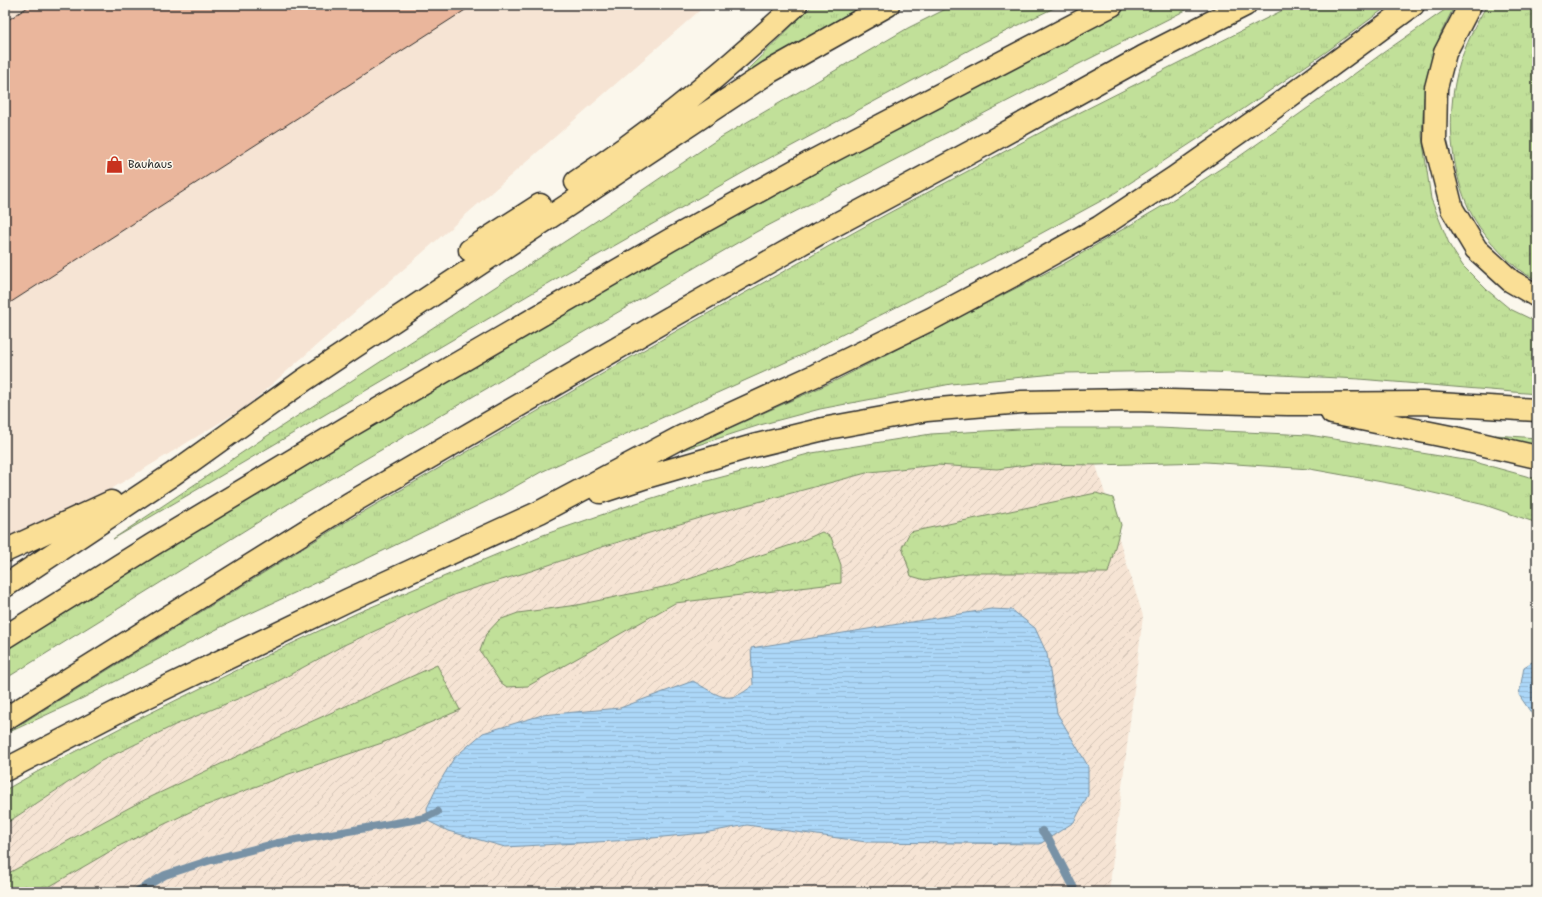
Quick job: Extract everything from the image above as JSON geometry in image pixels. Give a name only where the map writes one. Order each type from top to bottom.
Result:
[{"type":"highway","points":[[5,551],[173,474],[251,405],[339,341],[429,278],[586,175],[640,137],[694,96],[745,53],[796,5]]},
{"type":"highway","points":[[5,586],[173,474],[304,380],[769,72],[888,5]]},
{"type":"highway","points":[[5,637],[152,545],[350,426],[670,240],[811,162],[1112,5]]},
{"type":"highway","points":[[5,719],[349,504],[666,320],[818,234],[986,144],[1143,57],[1245,5]]},
{"type":"highway","points":[[5,770],[138,701],[348,600],[540,512],[681,438],[931,319],[1100,227],[1193,165],[1413,5]]},
{"type":"highway","points":[[1470,5],[1445,53],[1443,60],[1436,88],[1435,141],[1452,209],[1476,249],[1511,281],[1537,296]]},
{"type":"highway","points":[[540,512],[646,477],[753,446],[828,428],[927,410],[1022,402],[1132,400],[1288,404],[1422,403],[1537,410]]},
{"type":"highway","points":[[1288,404],[1450,437],[1537,457]]},
{"type":"shaded area","points":[[5,5],[706,5],[247,406],[5,554]]},
{"type":"shaded area","points":[[1033,464],[1096,465],[1143,616],[1109,892],[5,892],[5,824],[101,761],[175,725],[271,685],[344,645],[456,594],[602,547],[717,513],[870,472],[937,465],[997,469]]},
{"type":"green space","points":[[813,5],[863,5],[749,73],[747,70]]},
{"type":"green space","points":[[954,5],[1060,5],[984,42],[753,167],[561,276],[113,539],[279,428],[610,212],[718,139],[908,28]]},
{"type":"green space","points":[[1129,5],[1196,5],[1073,67],[756,232],[276,511],[5,679],[5,645],[264,485],[752,203]]},
{"type":"green space","points":[[1293,5],[1389,5],[1326,52],[1233,116],[1110,196],[1040,234],[804,354],[541,472],[502,494],[221,627],[83,698],[5,734],[337,527],[680,329],[887,214],[1047,129]]},
{"type":"green space","points":[[1452,5],[1455,5],[1441,33],[1431,62],[1424,98],[1422,136],[1431,199],[1450,246],[1463,266],[1487,290],[1510,309],[1537,322],[1537,394],[1359,379],[1240,373],[1180,371],[1065,373],[951,384],[820,409],[760,425],[676,452],[837,380],[1067,262],[1166,204],[1240,156]]},
{"type":"green space","points":[[1487,5],[1537,5],[1537,280],[1523,272],[1507,259],[1492,244],[1474,219],[1464,196],[1455,165],[1451,132],[1451,115],[1457,73],[1468,42]]},
{"type":"green space","points":[[1038,428],[1159,428],[1309,435],[1471,461],[1537,479],[1537,523],[1485,505],[1399,485],[1310,469],[1206,462],[1096,465],[1033,464],[997,469],[937,465],[870,472],[717,513],[602,547],[456,594],[344,645],[271,685],[175,725],[101,761],[5,824],[5,790],[53,763],[126,725],[357,613],[543,535],[630,505],[707,481],[812,453],[931,434]]},
{"type":"green space","points":[[1495,435],[1537,438],[1537,449],[1532,447]]},
{"type":"green space","points":[[1096,493],[1113,498],[1121,525],[1108,573],[968,573],[925,580],[911,576],[902,547],[910,532]]},
{"type":"green space","points":[[822,532],[831,537],[841,565],[841,583],[675,603],[528,686],[507,687],[500,682],[480,651],[486,634],[499,620],[518,613],[577,605],[668,586],[794,544]]},
{"type":"green space","points":[[437,665],[460,710],[382,743],[289,774],[194,810],[121,845],[40,892],[5,892],[5,875],[136,804],[297,728]]},
{"type":"water","points":[[991,609],[1012,610],[1035,628],[1047,654],[1057,713],[1088,766],[1088,795],[1074,822],[1040,844],[866,842],[747,825],[704,833],[632,840],[505,847],[448,831],[428,821],[427,808],[439,783],[454,758],[483,733],[542,715],[620,708],[693,681],[716,694],[730,697],[737,696],[753,685],[751,648]]},
{"type":"water","points":[[1537,659],[1537,717],[1534,717],[1519,695],[1524,667]]},
{"type":"building","name":"Bauhaus","points":[[31,5],[473,5],[5,306],[5,22]]},
{"type":"waterway","points":[[136,892],[165,875],[211,860],[278,843],[425,818],[437,812]]},
{"type":"waterway","points":[[1042,831],[1049,840],[1076,892]]},
{"type":"place","name":"Bauhaus","points":[[115,164]]}]
